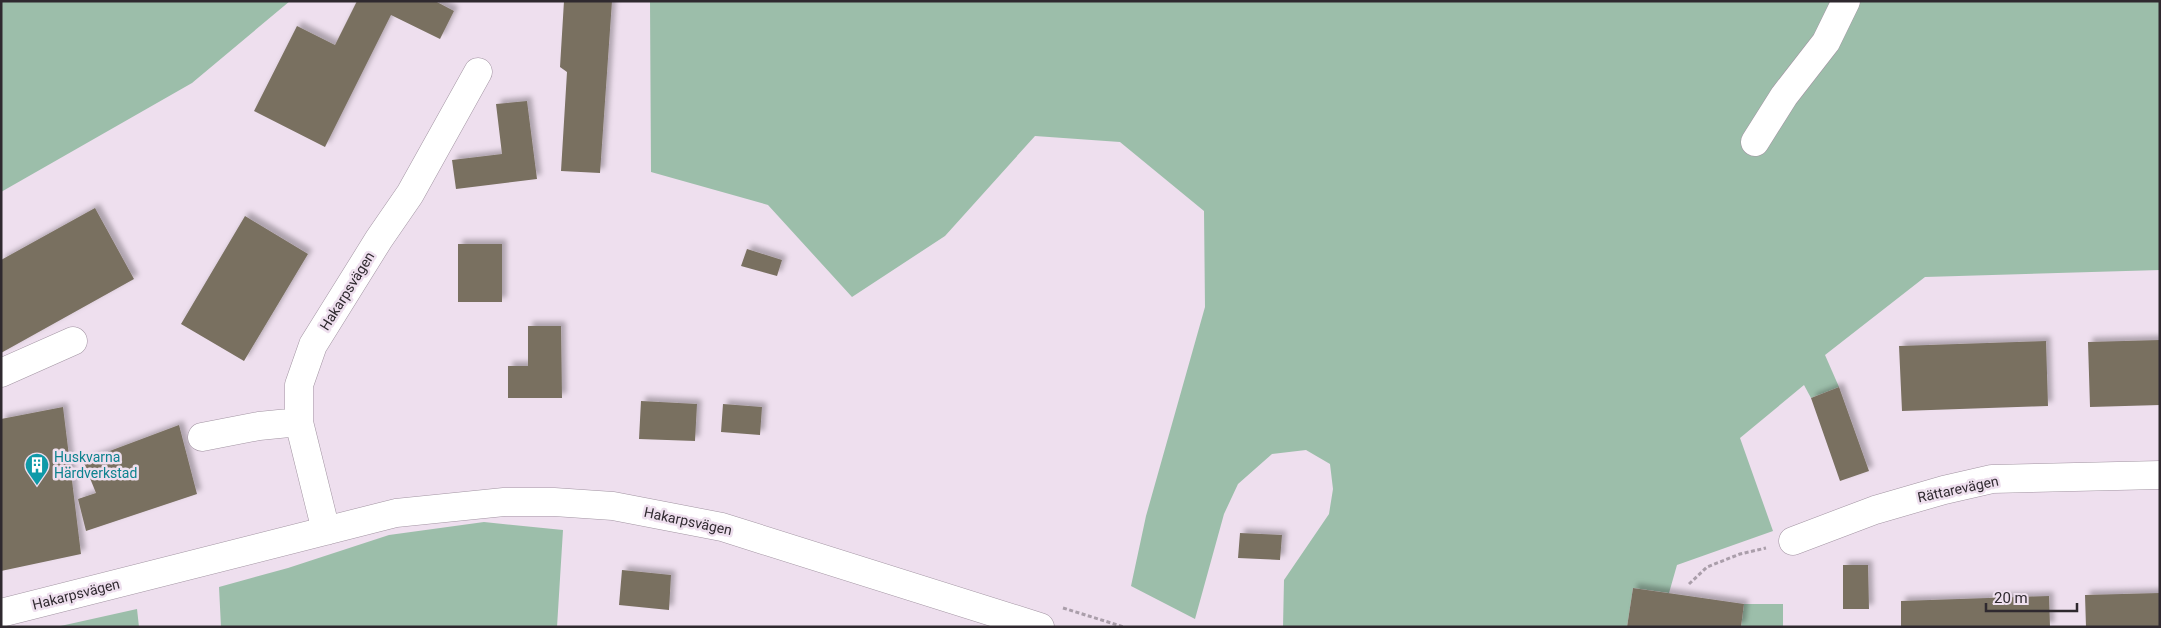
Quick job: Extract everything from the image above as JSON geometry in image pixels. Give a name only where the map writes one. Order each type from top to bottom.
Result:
[{"type":"street","points":[[1755,142],[1784,96],[1826,42],[1846,1]]},
{"type":"street","name":"Hakarpsvägen","points":[[326,531],[299,422],[299,385],[313,345],[379,239],[410,194],[478,72]]},
{"type":"street","points":[[1,374],[73,341]]},
{"type":"street","points":[[202,437],[259,426],[299,422]]},
{"type":"street","name":"Rättarevägen","points":[[1793,541],[1876,510],[1944,490],[1992,479],[2160,475]]},
{"type":"street","name":"Hakarpsvägen","points":[[1,613],[396,513],[504,502],[554,502],[613,506],[722,527],[1040,627]]},
{"type":"path","points":[[1689,584],[1706,567],[1740,554],[1793,541]]},
{"type":"green space","points":[[1,1],[290,1],[192,83],[1,192]]},
{"type":"green space","points":[[650,1],[2160,1],[2160,270],[1925,277],[1825,355],[1839,387],[1811,398],[1804,385],[1740,438],[1773,531],[1677,565],[1669,593],[1633,588],[1627,627],[1283,627],[1284,580],[1329,514],[1333,489],[1330,464],[1306,450],[1272,454],[1238,484],[1224,514],[1195,619],[1131,586],[1146,516],[1205,307],[1204,211],[1120,142],[1035,136],[945,236],[852,297],[768,205],[651,172]]},
{"type":"green space","points":[[484,522],[563,530],[557,627],[221,627],[219,587],[288,568],[389,535]]},
{"type":"green space","points":[[1744,604],[1783,604],[1783,627],[1741,627]]},
{"type":"green space","points":[[137,609],[139,627],[56,627]]},
{"type":"building","points":[[357,1],[435,1],[454,11],[440,39],[391,15],[325,147],[254,111],[297,26],[335,45]]},
{"type":"building","points":[[564,1],[612,1],[600,173],[561,171],[567,72],[560,67]]},
{"type":"building","points":[[527,101],[537,179],[456,189],[452,160],[502,154],[496,104]]},
{"type":"building","points":[[95,208],[134,279],[1,353],[1,260]]},
{"type":"building","points":[[245,216],[308,254],[244,361],[181,324]]},
{"type":"building","points":[[458,244],[502,244],[502,302],[458,302]]},
{"type":"building","points":[[747,249],[782,260],[777,276],[741,266]]},
{"type":"building","points":[[528,326],[561,326],[562,398],[508,398],[508,366],[528,366]]},
{"type":"building","points":[[2160,340],[2160,405],[2090,407],[2088,342]]},
{"type":"building","points":[[2046,341],[2048,406],[1902,411],[1899,346]]},
{"type":"building","points":[[1839,387],[1869,471],[1840,481],[1811,398]]},
{"type":"building","points":[[641,401],[697,404],[695,441],[639,439]]},
{"type":"building","points":[[723,404],[762,407],[760,435],[721,432]]},
{"type":"building","name":"Huskvarna Härdverkstad","points":[[63,407],[81,554],[1,571],[1,419]]},
{"type":"building","points":[[179,425],[197,494],[86,531],[78,499],[96,493],[83,461]]},
{"type":"building","points":[[1240,533],[1282,535],[1280,560],[1238,558]]},
{"type":"building","points":[[1843,565],[1868,565],[1869,609],[1843,609]]},
{"type":"building","points":[[622,570],[671,575],[669,610],[619,605]]},
{"type":"building","points":[[1633,588],[1744,604],[1741,627],[1627,627]]},
{"type":"building","points":[[2160,593],[2160,627],[2086,627],[2085,595]]},
{"type":"building","points":[[2049,596],[2050,627],[1901,627],[1901,601]]},
{"type":"place","name":"Huskvarna Härdverkstad","points":[[37,486]]}]
